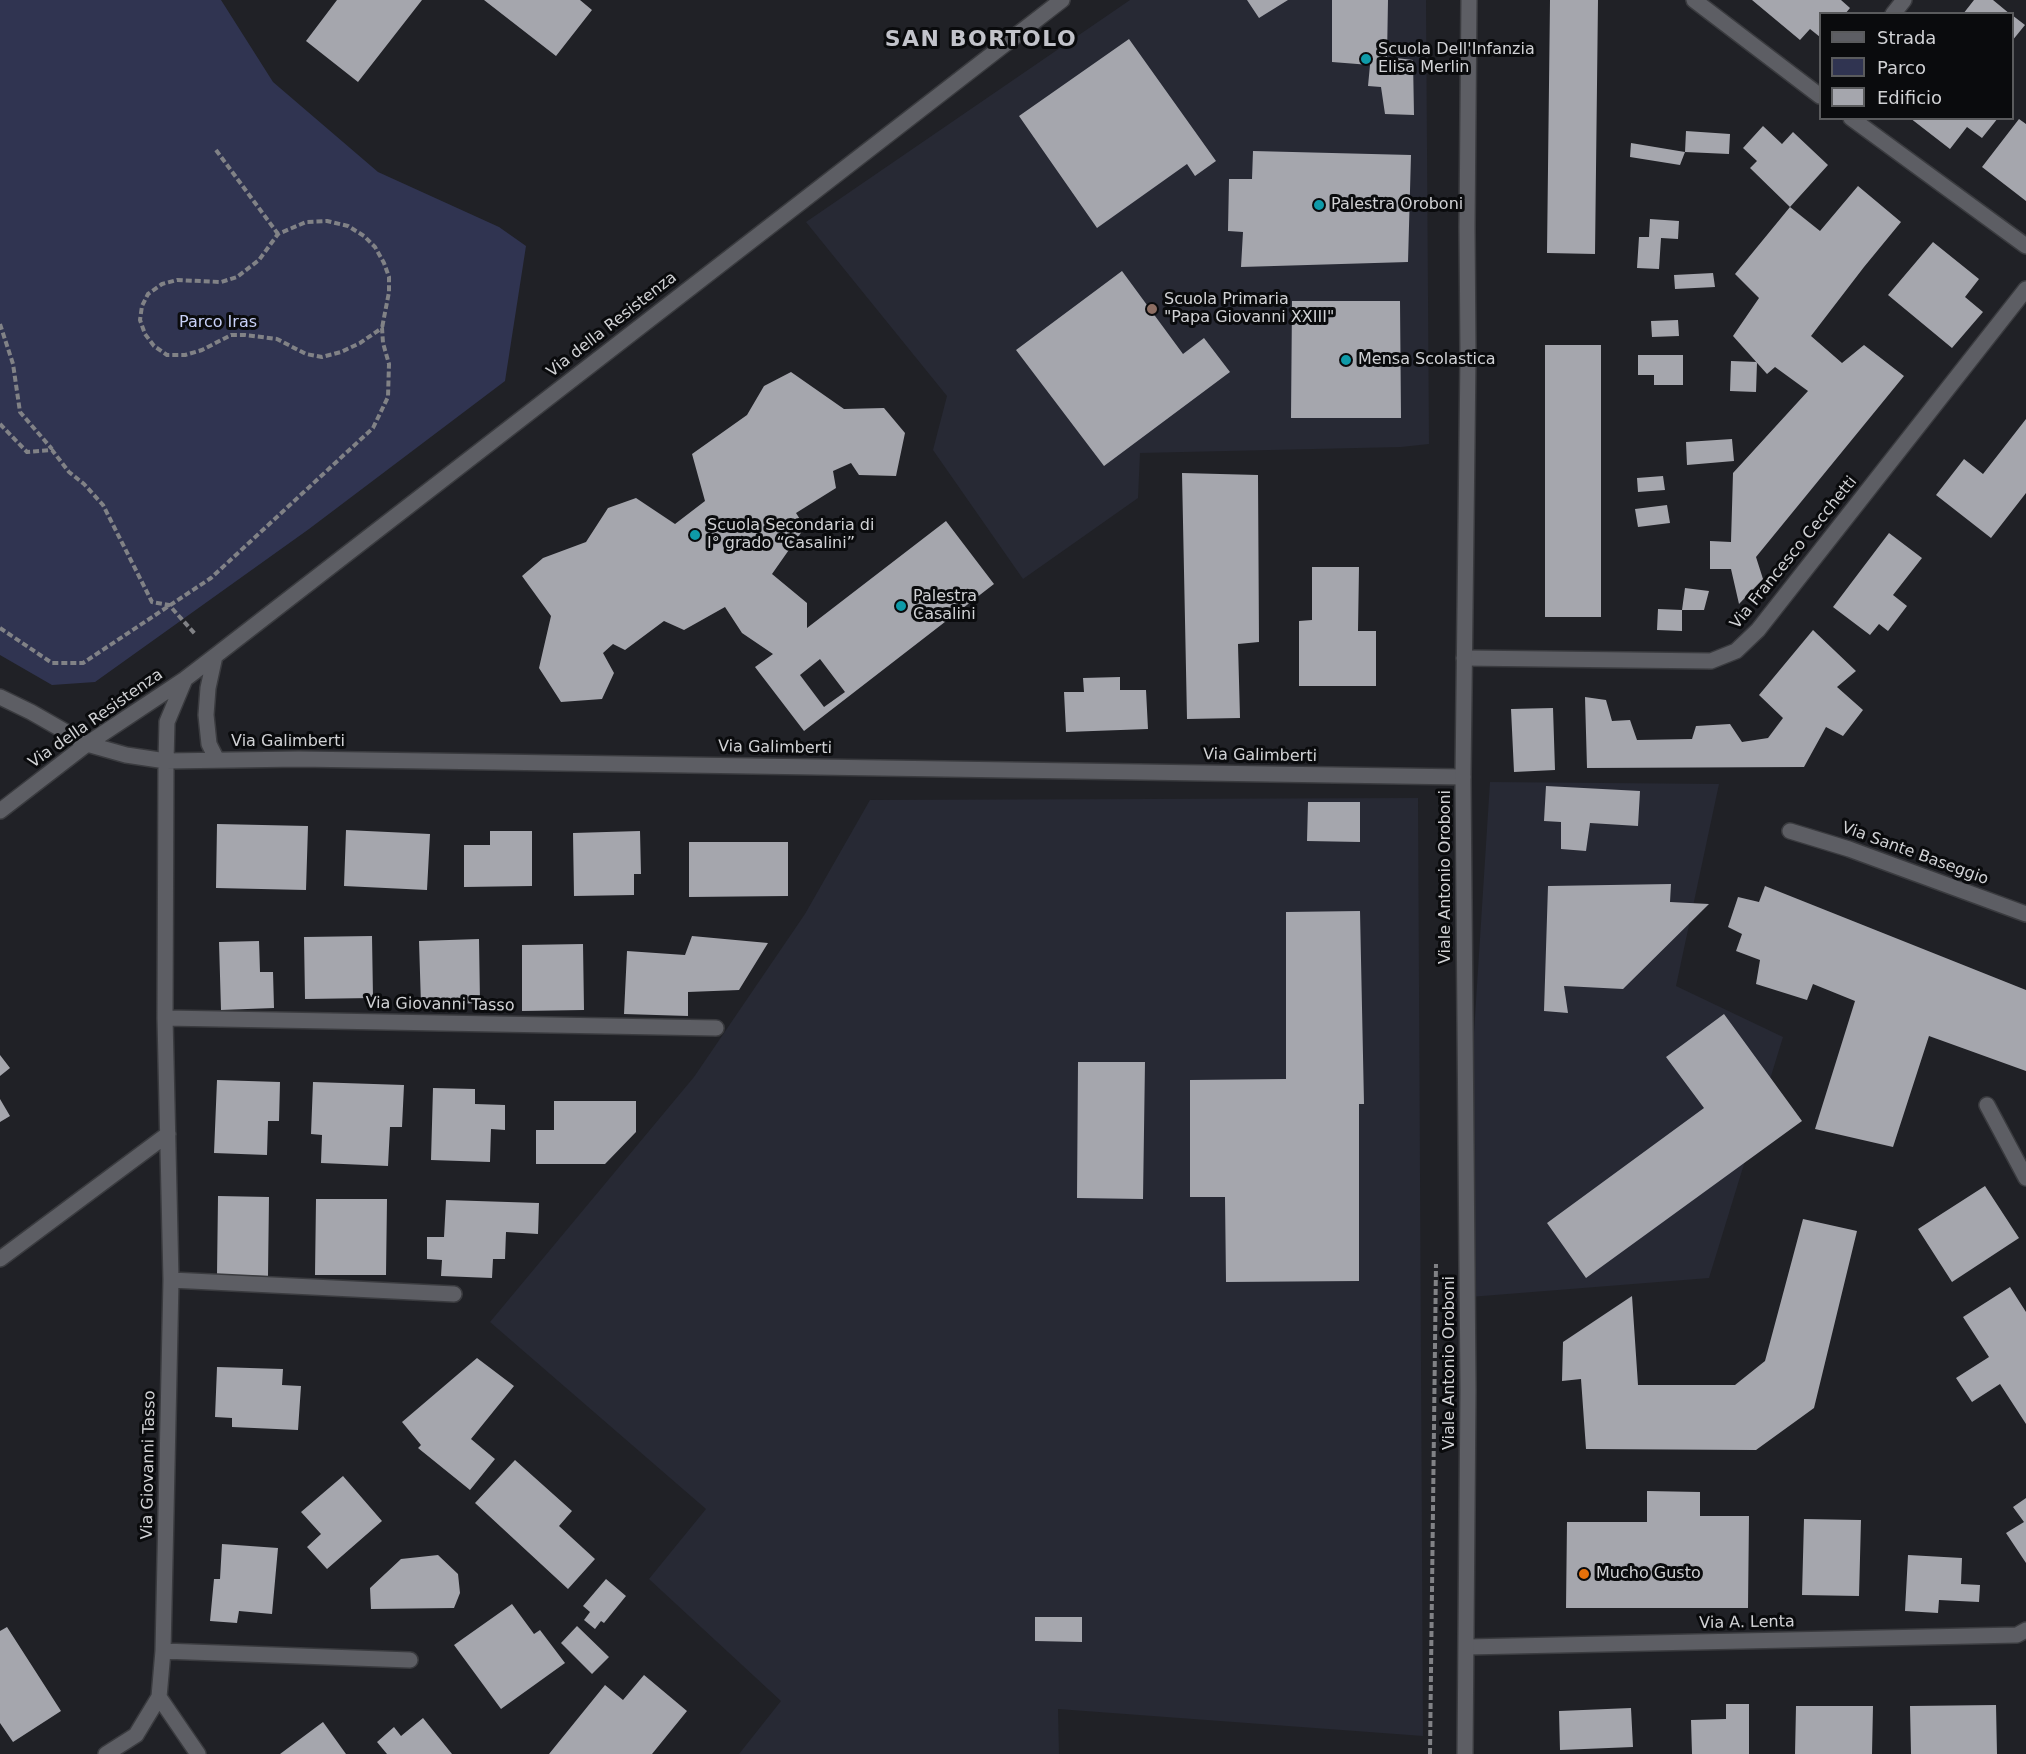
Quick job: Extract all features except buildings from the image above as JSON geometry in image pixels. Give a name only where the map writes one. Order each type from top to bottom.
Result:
[{"type":"street","name":"Via della Resistenza","points":[[0,811],[87,744],[215,656],[1062,0]]},
{"type":"street","name":"Viale Antonio Oroboni","points":[[1465,1754],[1468,1377],[1463,777],[1469,0]]},
{"type":"street","points":[[1694,0],[1819,94]]},
{"type":"street","points":[[1895,12],[1904,0]]},
{"type":"street","points":[[1854,120],[2026,246]]},
{"type":"street","name":"Via Francesco Cecchetti","points":[[1464,658],[1711,661],[1736,651],[1758,630],[2026,289]]},
{"type":"street","points":[[215,656],[208,688],[206,715],[209,744],[217,760]]},
{"type":"street","name":"Via della Resistenza","points":[[166,761],[167,722],[184,679]]},
{"type":"street","name":"Via Galimberti","points":[[0,697],[31,711],[87,744],[126,755],[166,761],[311,759],[1463,777]]},
{"type":"street","name":"Via Giovanni Tasso","points":[[106,1754],[136,1735],[159,1697],[163,1651],[171,1280],[165,1018],[166,761]]},
{"type":"street","name":"Via Sante Baseggio","points":[[1790,831],[1849,849],[2026,914]]},
{"type":"street","name":"Via Giovanni Tasso","points":[[165,1018],[716,1028]]},
{"type":"street","points":[[1988,1105],[2026,1178]]},
{"type":"street","points":[[0,1259],[168,1134]]},
{"type":"street","points":[[171,1280],[454,1294]]},
{"type":"street","name":"Via A. Lenta","points":[[1467,1647],[2018,1635],[2026,1630]]},
{"type":"street","points":[[163,1651],[410,1660]]},
{"type":"street","points":[[159,1697],[198,1754]]},
{"type":"path","points":[[216,150],[278,234]]},
{"type":"path","points":[[0,628],[52,663],[83,663],[211,578],[373,428],[388,397],[389,364],[383,343],[382,328],[389,292],[389,277],[375,247],[364,236],[348,226],[327,221],[306,222],[278,234],[259,260],[237,277],[220,282],[177,279],[162,284],[148,294],[142,306],[140,320],[144,334],[154,346],[167,355],[185,355],[202,350],[231,335],[245,335],[277,339],[306,354],[322,357],[341,352],[360,343],[382,328]]},
{"type":"path","points":[[0,324],[14,364],[20,412],[69,472],[84,484],[103,505],[152,602],[169,605],[215,656]]},
{"type":"path","points":[[0,424],[27,452],[52,450]]},
{"type":"shaded area","name":"Scuola Primaria \"Papa Giovanni XXIII\"","points":[[1130,0],[1426,0],[1429,444],[1401,447],[1140,453],[1138,498],[1023,579],[933,450],[947,396],[806,222]]},
{"type":"shaded area","points":[[1490,782],[1719,784],[1676,986],[1783,1037],[1709,1278],[1457,1298]]},
{"type":"shaded area","points":[[1418,798],[1423,1736],[1058,1709],[1059,1754],[739,1754],[781,1701],[649,1579],[706,1509],[490,1322],[694,1077],[805,914],[870,800]]},
{"type":"green space","name":"Parco Iras","points":[[0,0],[221,0],[273,82],[378,172],[499,227],[526,246],[505,381],[309,529],[95,682],[52,685],[0,655]]},
{"type":"place","name":"Scuola Dell'Infanzia Elisa Merlin","points":[[1366,59]]},
{"type":"place","name":"Palestra Oroboni","points":[[1319,205]]},
{"type":"place","name":"Scuola Primaria \"Papa Giovanni XXIII\"","points":[[1152,309]]},
{"type":"place","name":"Mensa Scolastica","points":[[1346,360]]},
{"type":"place","name":"Scuola Secondaria di I° grado “Casalini”","points":[[695,535]]},
{"type":"place","name":"Palestra Casalini","points":[[901,606]]},
{"type":"place","name":"Mucho Gusto","points":[[1584,1574]]},
{"type":"district","name":"SAN BORTOLO","points":[[981,40]]}]
